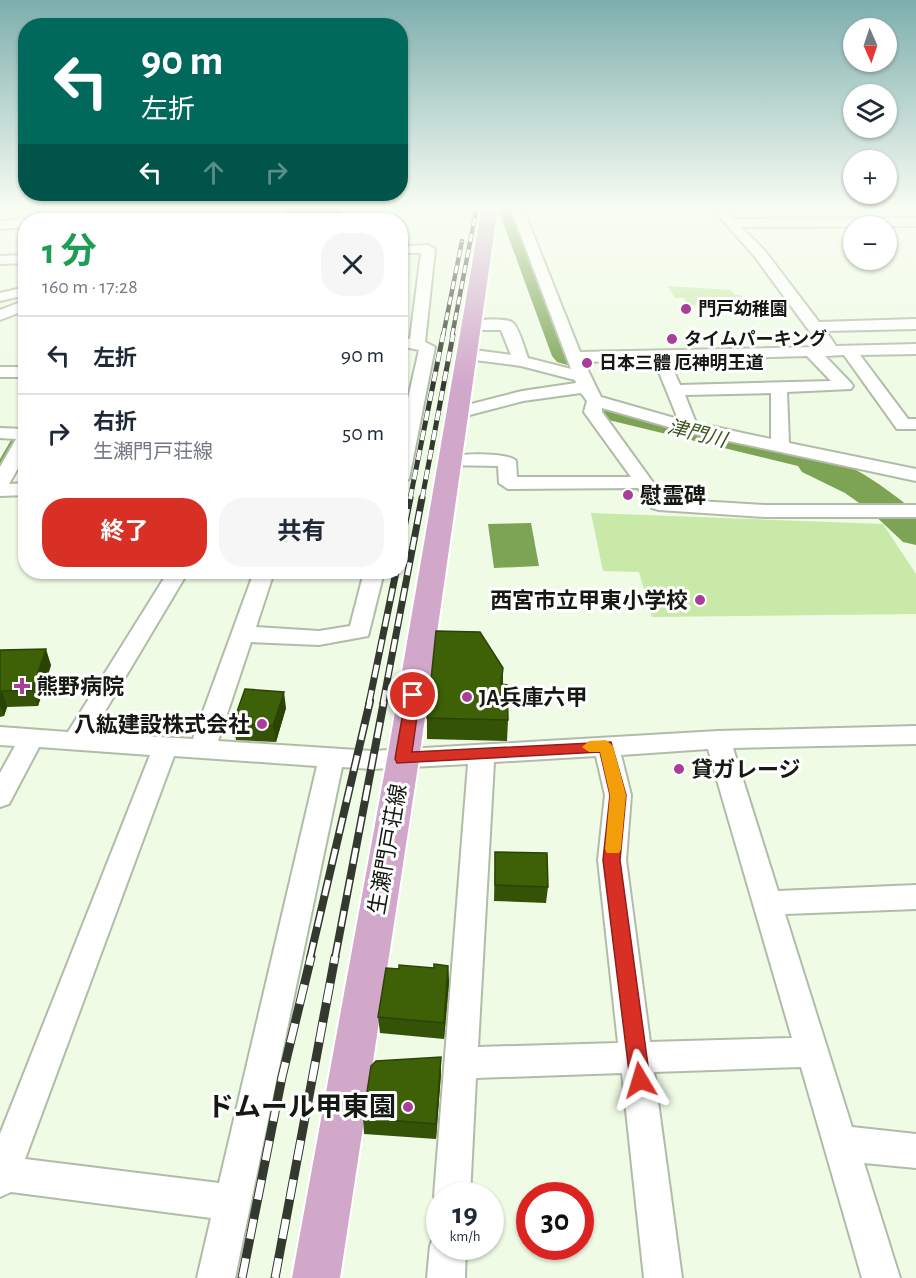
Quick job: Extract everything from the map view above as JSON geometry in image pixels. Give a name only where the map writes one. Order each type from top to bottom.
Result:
[{"type":"main road","name":"生瀬門戸荘線","points":[[316,1278],[403,759],[481,266]]},
{"type":"street","points":[[408,441],[427,346],[409,343],[425,266]]},
{"type":"street","points":[[540,266],[577,357],[593,412],[659,504],[765,511],[906,514]]},
{"type":"street","points":[[768,266],[833,353]]},
{"type":"street","points":[[0,297],[18,293]]},
{"type":"street","points":[[0,316],[18,308]]},
{"type":"street","points":[[815,327],[916,324]]},
{"type":"street","points":[[469,340],[507,325],[521,361]]},
{"type":"street","points":[[469,340],[683,426],[916,475]]},
{"type":"street","points":[[577,357],[915,351]]},
{"type":"street","points":[[850,352],[903,425],[916,424]]},
{"type":"street","points":[[674,390],[845,386],[813,353]]},
{"type":"street","points":[[660,356],[688,422],[683,426]]},
{"type":"street","points":[[0,372],[18,372]]},
{"type":"street","points":[[778,388],[780,447]]},
{"type":"street","points":[[458,413],[522,396],[588,389]]},
{"type":"street","points":[[0,433],[18,434]]},
{"type":"street","points":[[0,483],[18,450]]},
{"type":"street","points":[[450,461],[507,461],[508,483],[609,486],[643,482]]},
{"type":"street","points":[[0,490],[18,489]]},
{"type":"street","points":[[75,741],[174,579]]},
{"type":"street","points":[[202,750],[262,579]]},
{"type":"street","points":[[244,634],[319,638],[360,631],[372,579]]},
{"type":"street","points":[[0,736],[331,758],[403,759],[423,755],[718,740],[916,735]]},
{"type":"street","points":[[0,797],[32,738]]},
{"type":"street","points":[[718,740],[880,1278]]},
{"type":"street","points":[[606,746],[618,795],[612,860],[663,1278]]},
{"type":"street","points":[[165,748],[1,1175],[234,1203]]},
{"type":"street","points":[[453,1182],[482,752]]},
{"type":"street","points":[[216,1278],[331,758]]},
{"type":"street","points":[[767,903],[916,897]]},
{"type":"street","points":[[460,1055],[809,1044]]},
{"type":"street","points":[[839,1143],[916,1151]]},
{"type":"street","points":[[446,1278],[447,1260]]},
{"type":"shaded area","points":[[668,286],[731,290],[735,295],[741,295],[746,304],[687,305],[684,298],[675,298]]},
{"type":"shaded area","points":[[591,513],[883,524],[916,574],[916,614],[652,617],[639,572],[603,571]]},
{"type":"shaded area","points":[[531,523],[539,566],[494,568],[488,524]]},
{"type":"building","name":"JA兵庫六甲","points":[[436,631],[480,632],[503,668],[501,684],[507,685],[508,720],[427,718]]},
{"type":"building","points":[[46,649],[32,690],[2,691],[0,696],[0,650]]},
{"type":"building","points":[[245,689],[284,692],[273,726],[233,723]]},
{"type":"building","points":[[495,852],[547,853],[548,887],[495,885]]},
{"type":"building","points":[[434,964],[448,966],[444,1023],[378,1017],[386,968],[399,969],[399,965],[434,968]]},
{"type":"building","name":"ドムール甲東園","points":[[441,1057],[436,1124],[363,1118],[371,1066],[376,1061]]},
{"type":"waterway","name":"津門川","points":[[531,266],[567,356]]},
{"type":"waterway","name":"津門川","points":[[599,408],[794,457]]},
{"type":"waterway","points":[[0,464],[14,440]]},
{"type":"waterway","name":"津門川","points":[[814,465],[870,493],[916,534]]},
{"type":"railway","points":[[443,336],[457,266]]},
{"type":"railway","points":[[452,336],[466,266]]},
{"type":"railway","points":[[410,499],[443,335]]},
{"type":"railway","points":[[422,499],[453,335]]},
{"type":"railway","points":[[408,508],[410,498]]},
{"type":"railway","points":[[408,572],[422,498]]},
{"type":"railway","points":[[369,703],[395,579]]},
{"type":"railway","points":[[383,703],[407,579]]},
{"type":"railway","points":[[310,958],[370,701]]},
{"type":"railway","points":[[335,958],[384,701]]},
{"type":"railway","points":[[242,1278],[282,1077],[311,957]]},
{"type":"railway","points":[[275,1278],[335,957]]},
{"type":"slow traffic","points":[[589,747],[606,746],[618,795],[613,849]]},
{"type":"place","name":"門戸幼稚園","points":[[686,309]]},
{"type":"place","name":"タイムパーキング","points":[[672,339]]},
{"type":"place","name":"日本三體 厄神明王道","points":[[587,363]]},
{"type":"place","name":"慰霊碑","points":[[628,495]]},
{"type":"place","name":"西宮市立甲東小学校","points":[[700,600]]},
{"type":"place","name":"熊野病院","points":[[22,686]]},
{"type":"place","name":"JA兵庫六甲","points":[[467,697]]},
{"type":"place","name":"八紘建設株式会社","points":[[262,724]]},
{"type":"place","name":"貸ガレージ","points":[[679,769]]},
{"type":"place","name":"ドムール甲東園","points":[[408,1107]]},
{"type":"route","points":[[413,695],[403,759],[423,755],[606,746],[618,795],[612,860],[640,1080]]}]
